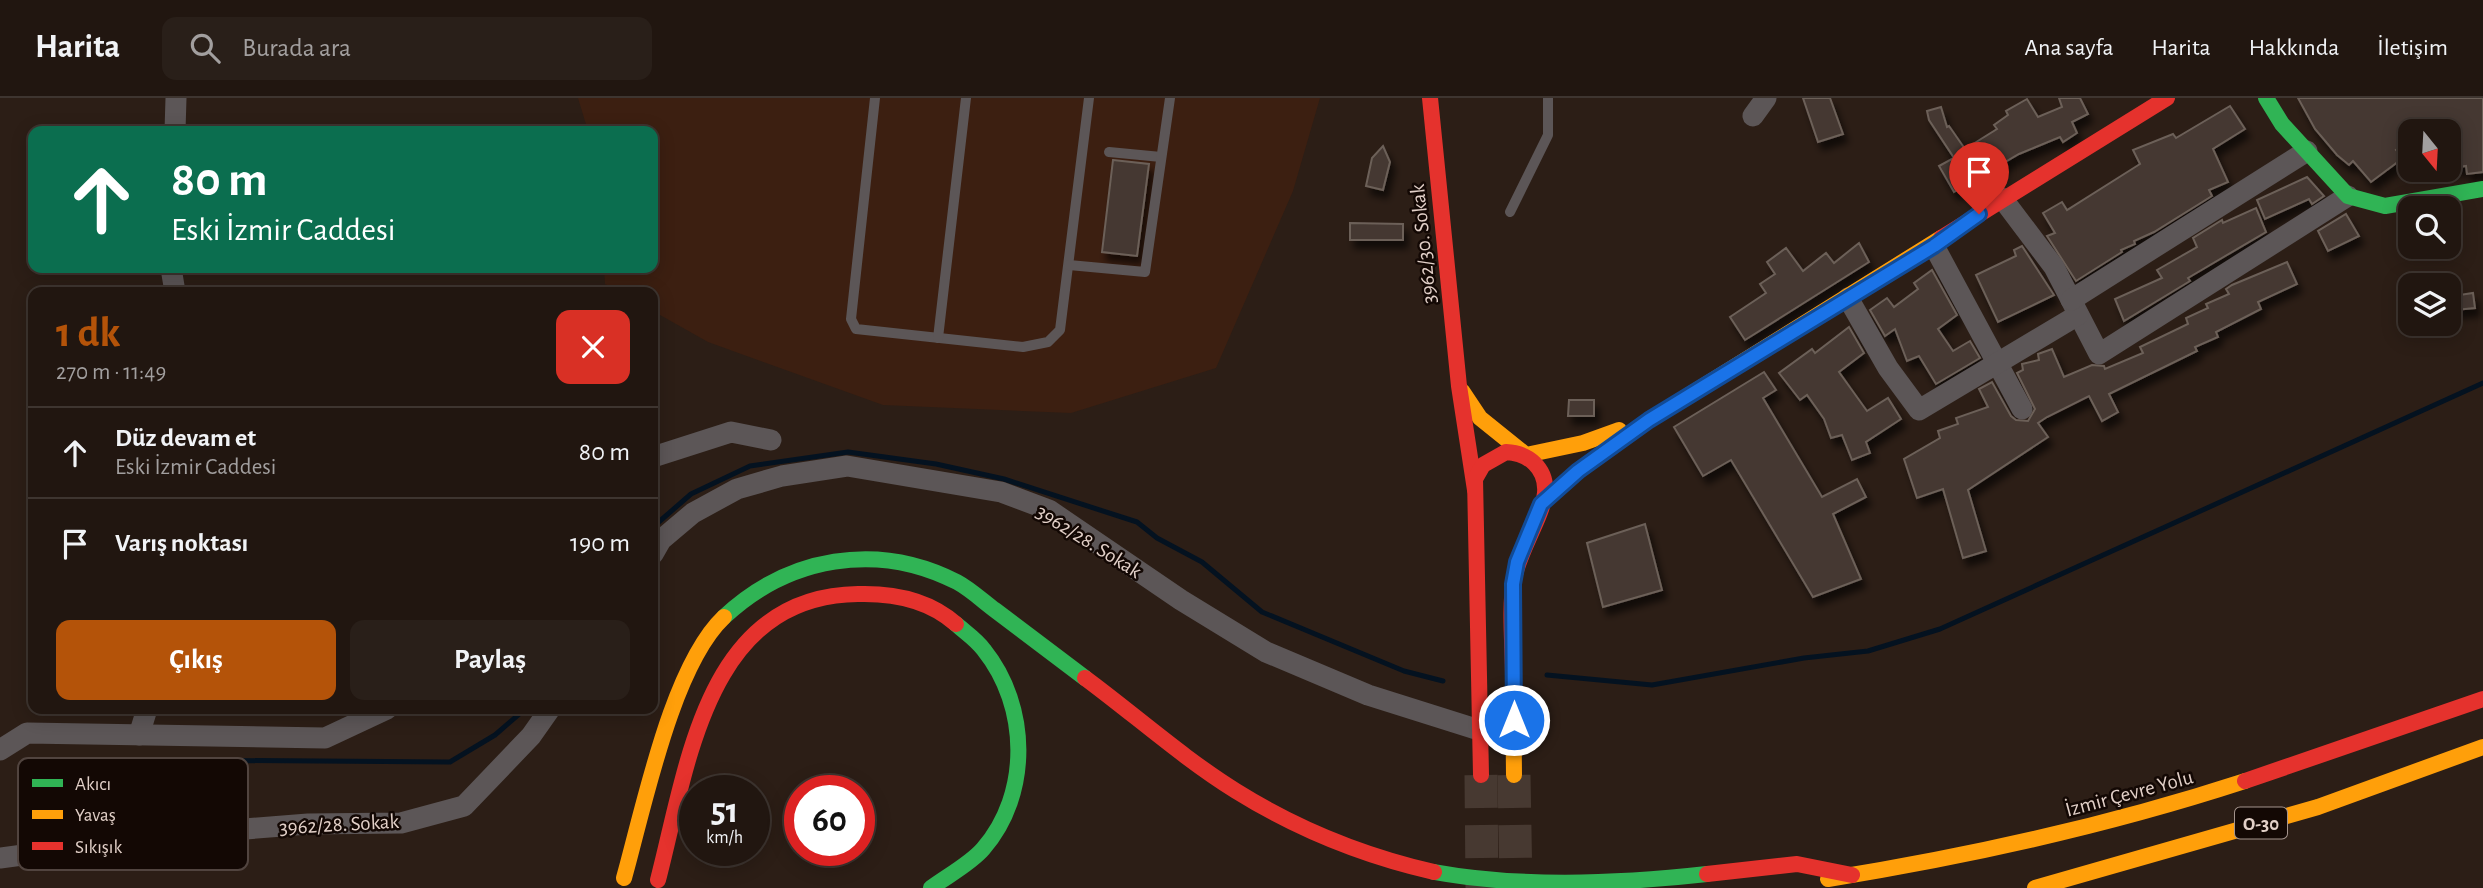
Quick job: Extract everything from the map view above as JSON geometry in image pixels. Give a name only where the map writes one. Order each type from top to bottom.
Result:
[{"type":"main road","name":"3962/30. Sokak","points":[[1430,98],[1459,386],[1475,490],[1481,775]]},
{"type":"main road","points":[[1519,521],[1578,471],[1649,420],[1934,246],[2002,198],[2167,98]]},
{"type":"main road","points":[[2266,98],[2282,124],[2348,196],[2385,206],[2483,189]]},
{"type":"main road","points":[[1459,386],[1480,418],[1543,472],[1545,483],[1541,504],[1517,562],[1513,584],[1514,775]]},
{"type":"main road","points":[[1492,517],[1483,510],[1475,490],[1480,468],[1493,456],[1510,451],[1526,455],[1583,443],[1649,420]]},
{"type":"main road","points":[[624,878],[677,699],[695,655],[711,632],[741,600],[760,586],[808,566],[862,557],[917,566],[958,582],[1236,790],[1324,837],[1378,859],[1470,881],[1499,884],[1637,882],[1797,864],[1852,875]]},
{"type":"main road","points":[[658,880],[701,727],[715,691],[737,652],[755,629],[801,601],[853,590],[874,589],[896,592],[938,607],[969,633],[996,668],[1008,689],[1019,726],[1022,760],[1013,799],[1001,827],[976,857],[931,888]]},
{"type":"main road","name":"İzmir Çevre Yolu","points":[[1802,884],[1989,851],[2153,810],[2323,757],[2483,699]]},
{"type":"main road","name":"O-30","points":[[2035,888],[2190,846],[2427,770],[2483,747]]},
{"type":"street","points":[[175,126],[176,98]]},
{"type":"street","points":[[1753,116],[1766,98]]},
{"type":"street","points":[[1848,298],[1888,368],[1919,410],[1997,364],[2307,151]]},
{"type":"street","points":[[2002,198],[2054,267],[2099,354],[2348,196]]},
{"type":"street","points":[[1934,246],[2022,409]]},
{"type":"street","points":[[658,455],[731,432],[771,440]]},
{"type":"street","name":"3962/28. Sokak","points":[[658,545],[693,513],[737,489],[782,476],[847,466],[1001,492],[1049,510],[1181,600],[1266,652],[1368,695],[1479,730]]},
{"type":"street","points":[[139,735],[145,714]]},
{"type":"street","points":[[0,750],[27,733],[325,738],[376,714]]},
{"type":"street","name":"3962/28. Sokak","points":[[248,829],[308,824],[401,822],[464,806],[531,736],[546,714]]},
{"type":"street","name":"3962/28. Sokak","points":[[0,858],[18,856]]},
{"type":"lane","points":[[875,98],[851,319],[856,329],[1023,347],[1048,342],[1060,330],[1089,98]]},
{"type":"lane","points":[[938,338],[966,98]]},
{"type":"lane","points":[[1069,265],[1145,272],[1170,98]]},
{"type":"lane","points":[[1510,212],[1548,135],[1548,98]]},
{"type":"lane","points":[[1109,152],[1161,157]]},
{"type":"shaded area","points":[[578,98],[1320,98],[1293,191],[1216,368],[1071,413],[883,405],[708,342],[658,314],[658,287],[611,287],[605,284],[604,273],[658,273],[658,126],[586,126]]},
{"type":"building","points":[[1803,98],[1830,98],[1843,134],[1818,142]]},
{"type":"building","points":[[2059,98],[2080,98],[2088,114],[2072,122],[2077,133],[2063,142],[2060,137],[2019,154],[1954,192],[1939,166],[1954,158],[1929,120],[1927,111],[1941,107],[1947,127],[1949,126],[1965,149],[1997,129],[1994,125],[2008,115],[2006,111],[2027,99],[2038,117],[2062,107]]},
{"type":"building","points":[[2298,98],[2483,98],[2483,172],[2467,174],[2466,166],[2461,167],[2461,119],[2398,119],[2398,162],[2371,182],[2353,161],[2349,165],[2337,155],[2315,129]]},
{"type":"building","points":[[2230,106],[2245,129],[2213,149],[2228,182],[2209,190],[2212,196],[2154,232],[2134,241],[2135,244],[2121,250],[2122,252],[2076,281],[2047,236],[2055,233],[2043,213],[2062,202],[2067,210],[2140,164],[2133,150],[2173,134],[2176,138]]},
{"type":"building","points":[[1383,146],[1390,162],[1383,190],[1366,186],[1372,158]]},
{"type":"building","points":[[1113,160],[1149,164],[1137,256],[1102,252]]},
{"type":"building","points":[[2307,177],[2324,196],[2312,204],[2309,199],[2265,219],[2257,200]]},
{"type":"building","points":[[2256,208],[2266,232],[2188,278],[2190,281],[2124,321],[2115,299],[2162,278],[2157,270],[2197,247],[2193,238],[2222,220],[2223,223]]},
{"type":"building","points":[[2346,214],[2359,236],[2328,251],[2318,231]]},
{"type":"building","points":[[1350,223],[1403,224],[1403,240],[1350,240]]},
{"type":"building","points":[[1859,243],[1869,262],[1745,340],[1730,317],[1766,293],[1760,284],[1775,274],[1767,262],[1786,248],[1803,271],[1826,253],[1834,263]]},
{"type":"building","points":[[2022,246],[2054,295],[1998,322],[1976,275],[2016,256],[2014,250]]},
{"type":"building","points":[[2287,262],[2297,284],[2258,302],[2261,309],[2216,332],[2218,337],[2195,347],[2197,351],[2109,394],[2118,412],[2102,421],[2089,396],[2047,417],[2038,423],[2048,437],[1968,490],[1986,551],[1963,558],[1943,489],[1917,498],[1904,459],[1940,438],[1938,431],[1958,424],[1956,418],[1988,407],[1979,389],[1992,382],[2011,416],[2016,420],[2028,421],[2035,409],[2017,373],[2023,370],[2022,364],[2039,360],[2038,354],[2052,349],[2064,377],[2092,365],[2104,366],[2105,369],[2143,353],[2140,347],[2188,324],[2186,318],[2208,308],[2206,304],[2229,294],[2226,289],[2232,285]]},
{"type":"building","points":[[1932,270],[1957,315],[1938,329],[1953,351],[1970,341],[1980,358],[1936,384],[1919,356],[1907,361],[1895,329],[1885,336],[1870,310],[1887,298],[1894,307],[1918,289],[1914,283]]},
{"type":"building","points":[[2473,293],[2475,308],[2461,309],[2461,295]]},
{"type":"building","points":[[1849,327],[1864,353],[1839,372],[1867,411],[1888,398],[1901,419],[1866,442],[1870,453],[1852,460],[1842,435],[1831,438],[1824,419],[1807,395],[1800,400],[1779,373],[1812,349],[1815,353]]},
{"type":"building","points":[[1764,372],[1776,390],[1763,398],[1822,497],[1857,479],[1866,497],[1833,514],[1861,579],[1813,597],[1731,460],[1703,476],[1674,427]]},
{"type":"building","points":[[1569,400],[1594,400],[1594,416],[1568,416]]},
{"type":"building","points":[[1645,524],[1662,590],[1603,607],[1587,543]]},
{"type":"waterway","points":[[1547,675],[1652,685],[1804,658],[1868,651],[1940,629],[2483,383]]},
{"type":"waterway","points":[[658,523],[691,494],[750,466],[848,452],[936,464],[1004,479],[1137,522],[1157,538],[1202,562],[1262,612],[1404,671],[1443,681]]},
{"type":"waterway","points":[[248,761],[450,762],[495,735],[519,714]]},
{"type":"tunnel","points":[[1481,775],[1482,888]]},
{"type":"tunnel","points":[[1514,775],[1516,888]]},
{"type":"traffic: fast","points":[[2266,98],[2282,124],[2348,196],[2385,206],[2483,189]]},
{"type":"traffic: fast","points":[[724,617],[776,580],[805,569],[834,562],[865,559],[896,562],[927,569],[962,585],[1085,678]]},
{"type":"traffic: fast","points":[[931,888],[983,849],[999,827],[1010,803],[1016,777],[1016,723],[1010,697],[999,672],[984,650],[956,624]]},
{"type":"traffic: fast","points":[[1434,872],[1501,880],[1570,883],[1707,874]]},
{"type":"traffic: slow","points":[[1541,504],[1578,471],[1649,420],[1941,238]]},
{"type":"traffic: slow","points":[[1462,391],[1480,418],[1526,455],[1583,443],[1619,430]]},
{"type":"traffic: slow","points":[[624,878],[662,739],[675,702],[689,668],[706,639],[724,617]]},
{"type":"traffic: slow","points":[[1513,677],[1514,775]]},
{"type":"traffic: slow","points":[[2035,888],[2318,807],[2483,747]]},
{"type":"traffic: slow","points":[[1828,879],[1934,860],[2090,826],[2245,781]]},
{"type":"traffic: jam","points":[[1430,98],[1459,386],[1475,490]]},
{"type":"traffic: jam","points":[[1941,238],[2167,98]]},
{"type":"traffic: jam","points":[[1481,775],[1475,479],[1483,465],[1506,452],[1529,459],[1539,469],[1545,484],[1543,502],[1514,579],[1511,615],[1513,677]]},
{"type":"traffic: jam","points":[[658,880],[694,739],[712,695],[736,655],[767,623],[807,602],[871,594],[922,604],[956,624]]},
{"type":"traffic: jam","points":[[1085,678],[1197,765],[1259,805],[1332,840],[1382,858],[1434,872]]},
{"type":"traffic: jam","points":[[2245,781],[2483,699]]},
{"type":"traffic: jam","points":[[1707,874],[1797,864],[1852,875]]},
{"type":"route","points":[[1514,720],[1513,584],[1517,562],[1541,504],[1578,471],[1649,420],[1934,246],[1979,214]]}]
